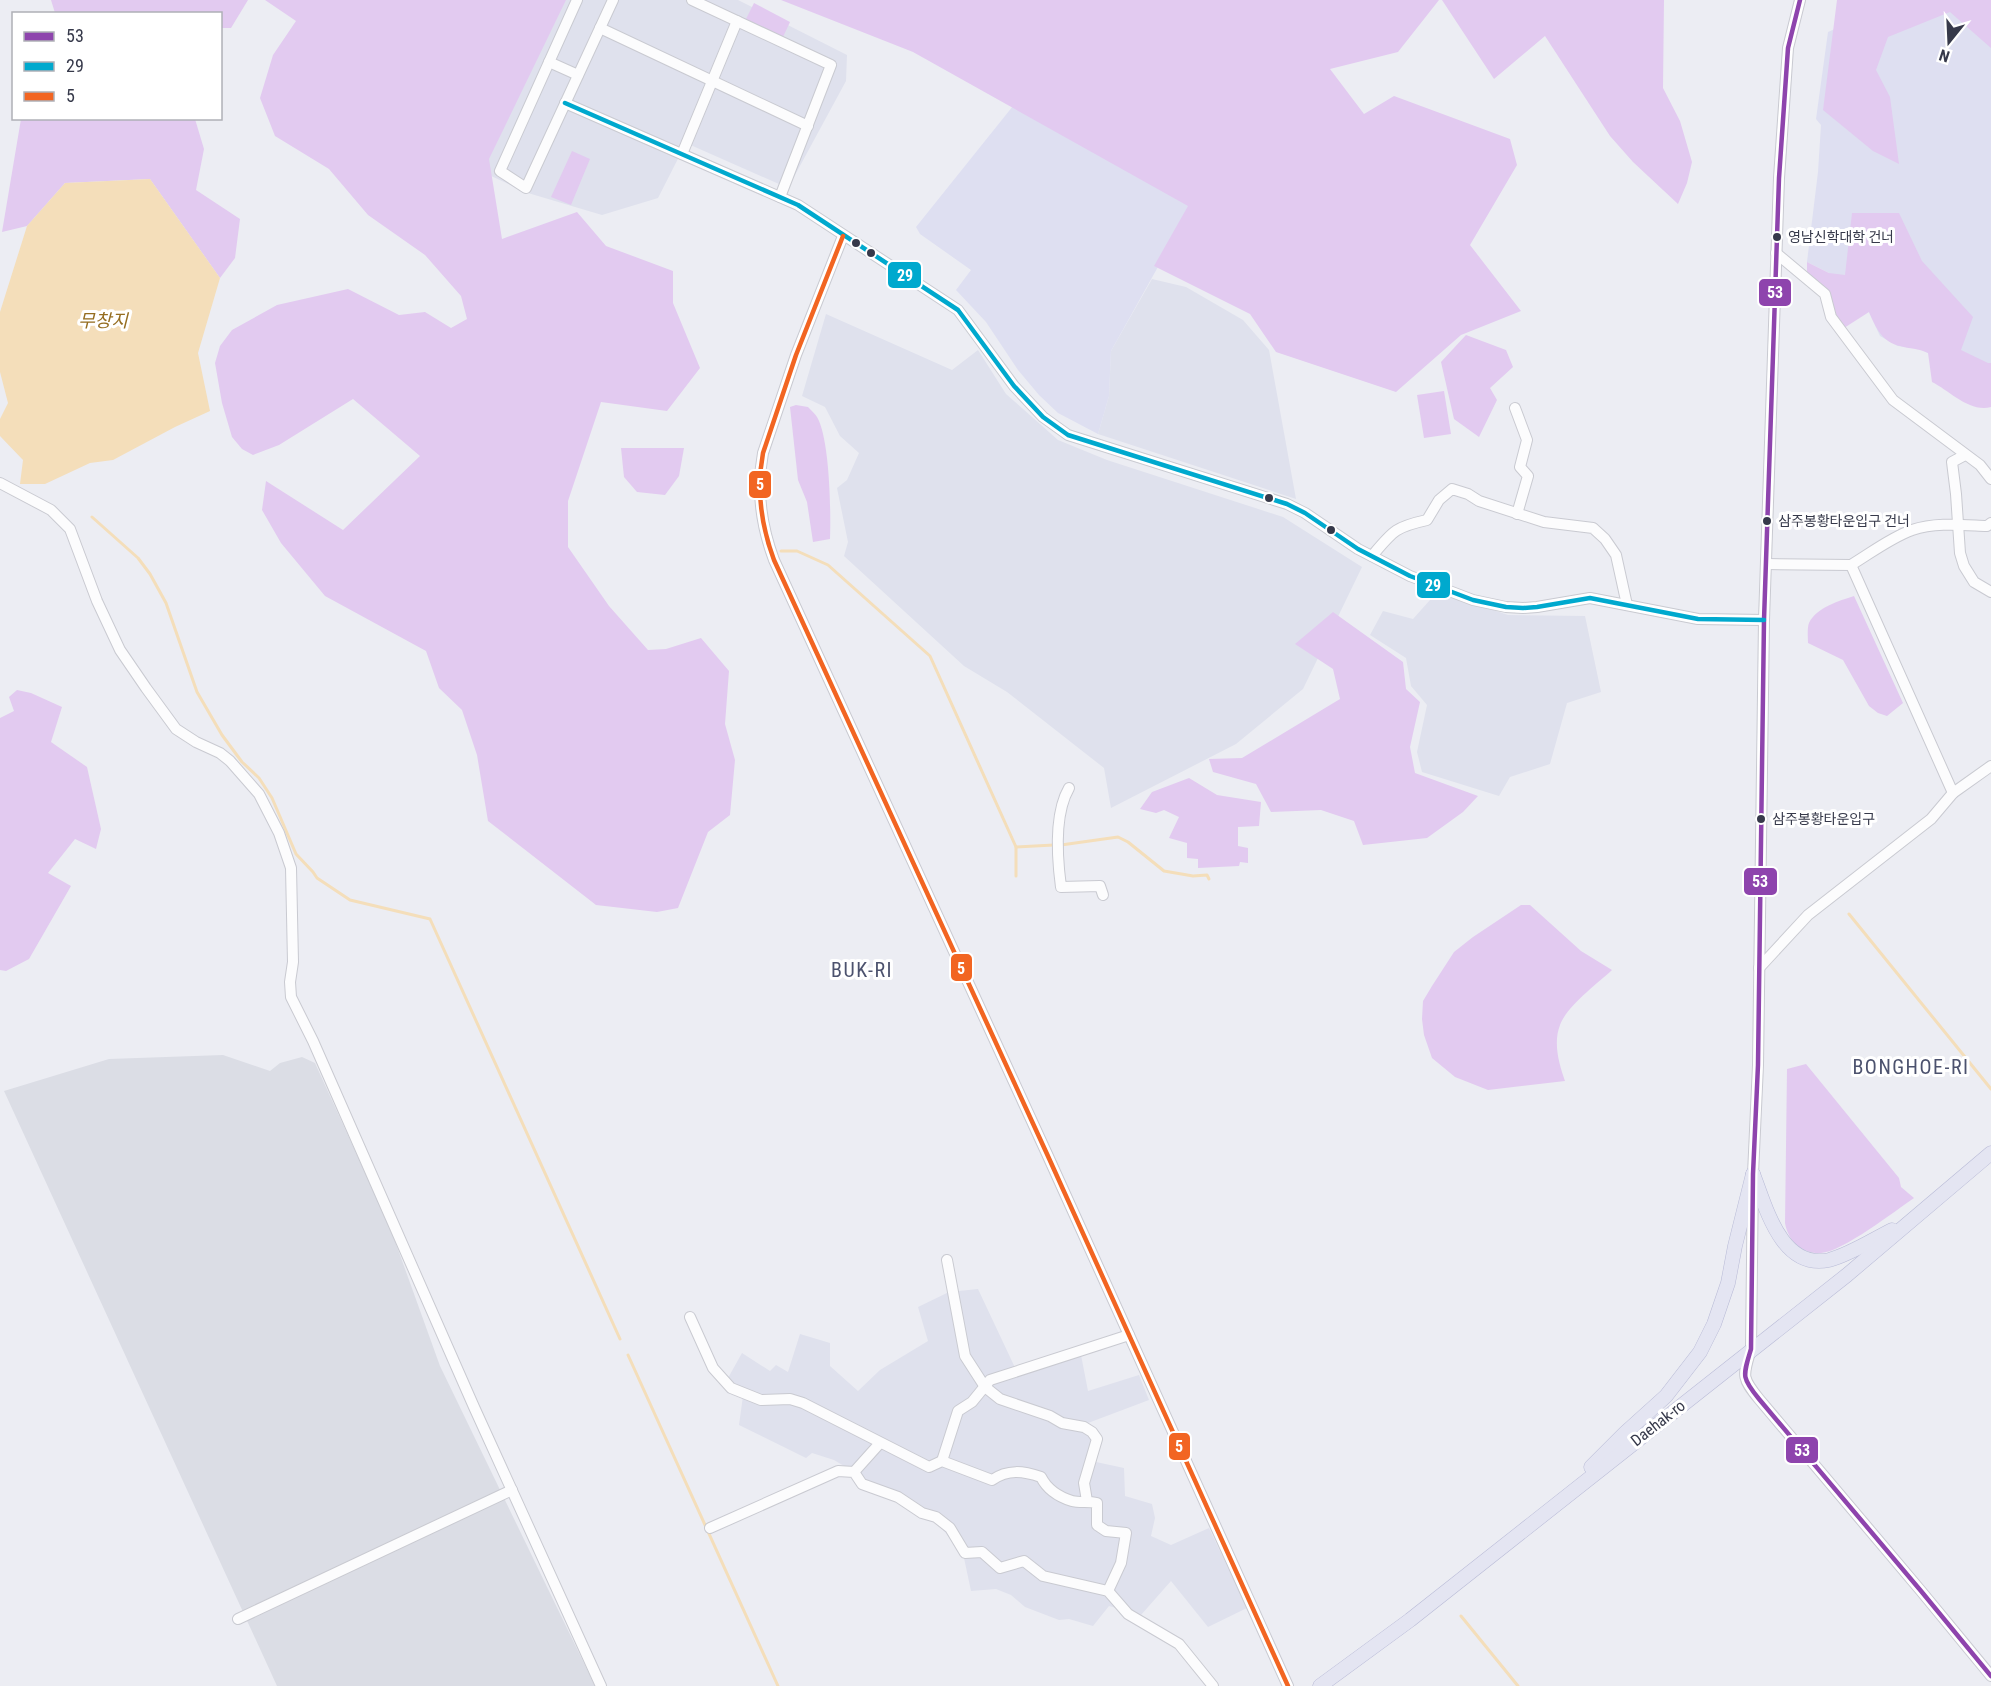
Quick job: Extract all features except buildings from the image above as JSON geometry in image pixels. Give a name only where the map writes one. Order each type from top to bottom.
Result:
[{"type":"main road","name":"Daehak-ro","points":[[1320,1686],[1410,1620],[1847,1275],[1991,1153]]},
{"type":"main road","points":[[1753,1174],[1776,1230],[1785,1244],[1798,1257],[1813,1261],[1829,1260],[1911,1221]]},
{"type":"main road","points":[[1545,1513],[1625,1433],[1666,1396],[1701,1352],[1714,1324],[1728,1283],[1753,1174]]},
{"type":"street","points":[[577,0],[500,171],[526,188],[613,0]]},
{"type":"street","points":[[692,0],[831,65],[780,197]]},
{"type":"street","points":[[1800,0],[1788,48],[1779,178],[1764,620],[1758,1065],[1753,1174],[1751,1349],[1744,1374],[1747,1384],[1991,1676]]},
{"type":"street","points":[[682,154],[737,21]]},
{"type":"street","points":[[600,28],[808,126]]},
{"type":"street","points":[[549,62],[578,75]]},
{"type":"street","points":[[565,103],[798,205],[958,310],[1014,386],[1058,429],[1068,435],[1287,504],[1305,513],[1338,537],[1410,576],[1454,593],[1506,607],[1537,608],[1590,598],[1698,619],[1764,620]]},
{"type":"street","points":[[843,236],[796,355],[763,453],[759,500],[769,547],[1288,1686]]},
{"type":"street","points":[[1776,253],[1825,294],[1831,317],[1893,400],[1980,465],[1991,480]]},
{"type":"street","points":[[1515,408],[1527,441],[1520,467],[1528,476],[1517,514]]},
{"type":"street","points":[[1965,455],[1952,462],[1960,553],[1964,566],[1974,582],[1991,592]]},
{"type":"street","points":[[0,483],[51,510],[70,529],[97,601],[120,650],[146,688],[176,729],[230,761],[259,794],[279,832],[291,868],[293,962],[290,982],[294,1005],[313,1041],[601,1686]]},
{"type":"street","points":[[1372,556],[1391,532],[1403,526],[1427,520],[1439,500],[1452,489],[1468,494],[1479,501],[1544,522],[1593,528],[1605,539],[1616,555],[1627,605]]},
{"type":"street","points":[[1766,564],[1851,565],[1893,538],[1913,530],[1935,525],[1987,526],[1991,523]]},
{"type":"street","points":[[1851,565],[1953,793]]},
{"type":"street","points":[[1759,968],[1808,915],[1930,819],[1953,793],[1991,766]]},
{"type":"street","points":[[1069,788],[1063,799],[1058,847],[1061,887],[1101,891]]},
{"type":"street","points":[[947,1260],[965,1356],[985,1386],[1000,1399],[1050,1416],[1062,1423],[1084,1427],[1097,1439],[1084,1483],[1087,1501]]},
{"type":"street","points":[[690,1317],[717,1375],[731,1388],[761,1400],[790,1399],[803,1403],[929,1467],[942,1461],[992,1480],[1004,1472],[1030,1473],[1041,1477],[1046,1488],[1073,1502],[1097,1503],[1097,1525],[1106,1532],[1126,1533],[1120,1563],[1108,1591]]},
{"type":"street","points":[[942,1461],[958,1411],[972,1402],[990,1380],[1129,1335]]},
{"type":"street","points":[[854,1472],[880,1443]]},
{"type":"street","points":[[710,1528],[838,1471],[854,1472]]},
{"type":"street","points":[[854,1472],[862,1484],[898,1497],[922,1513],[936,1517],[950,1528],[965,1553],[982,1552],[1000,1568],[1024,1561],[1044,1576],[1108,1591],[1128,1614],[1179,1644],[1213,1686]]},
{"type":"street","points":[[238,1619],[512,1490]]},
{"type":"shaded area","points":[[51,0],[248,0],[231,28],[222,28],[222,12],[55,12]]},
{"type":"shaded area","points":[[265,0],[566,0],[489,159],[502,239],[577,212],[606,246],[673,271],[673,303],[700,368],[667,411],[601,402],[568,501],[568,547],[609,606],[648,650],[666,649],[701,638],[729,671],[725,724],[735,760],[730,815],[708,832],[678,908],[657,912],[596,905],[488,821],[477,755],[462,710],[439,688],[426,651],[325,596],[281,543],[262,510],[266,481],[343,530],[420,456],[353,399],[279,445],[253,455],[242,449],[232,437],[222,403],[215,363],[220,346],[232,330],[277,305],[348,289],[399,315],[425,312],[451,328],[467,319],[461,296],[425,255],[368,215],[329,169],[275,136],[260,98],[273,55],[296,21]]},
{"type":"shaded area","points":[[551,0],[738,0],[847,55],[846,81],[788,188],[686,143],[658,198],[602,215],[528,193],[474,168]]},
{"type":"shaded area","points":[[781,0],[1439,0],[1398,52],[1330,69],[1364,114],[1394,96],[1510,139],[1517,165],[1470,245],[1521,311],[1461,335],[1396,392],[1276,352],[1250,314],[1154,266],[1188,206],[913,52]]},
{"type":"shaded area","points":[[1442,0],[1664,0],[1663,88],[1680,121],[1692,162],[1687,183],[1678,204],[1633,162],[1610,136],[1545,36],[1494,79]]},
{"type":"shaded area","points":[[1837,0],[1991,0],[1991,48],[1950,12],[1888,37],[1876,70],[1890,97],[1899,164],[1873,151],[1823,110]]},
{"type":"shaded area","points":[[1901,0],[1974,0],[1991,32],[1991,384],[1920,349],[1898,346],[1880,336],[1869,312],[1829,273],[1807,262],[1821,125],[1816,119],[1828,32]]},
{"type":"shaded area","points":[[754,3],[790,22],[783,37],[746,19]]},
{"type":"shaded area","points":[[1017,101],[1197,197],[1111,351],[1109,396],[1098,434],[1058,413],[1039,395],[1018,370],[986,322],[956,290],[971,270],[920,234],[916,227]]},
{"type":"shaded area","points":[[21,120],[195,120],[204,149],[196,190],[240,219],[235,258],[220,278],[150,179],[65,183],[27,226],[2,232]]},
{"type":"shaded area","points":[[572,151],[590,159],[571,205],[551,197]]},
{"type":"shaded area","points":[[1852,213],[1899,213],[1922,261],[1973,317],[1961,350],[1991,363],[1991,407],[1975,407],[1932,382],[1928,353],[1894,344],[1884,338],[1869,312],[1844,328],[1807,275],[1807,262],[1829,273],[1845,275]]},
{"type":"shaded area","points":[[1152,279],[1186,287],[1243,320],[1269,350],[1296,499],[1098,434],[1109,396],[1111,351]]},
{"type":"shaded area","points":[[826,314],[952,370],[978,350],[1006,394],[1058,440],[1107,460],[1283,517],[1362,567],[1303,689],[1236,744],[1111,808],[1104,768],[1007,692],[964,666],[844,556],[848,542],[837,488],[847,480],[859,453],[840,436],[825,407],[802,396]]},
{"type":"shaded area","points":[[1466,335],[1506,350],[1513,367],[1490,388],[1497,400],[1479,437],[1454,419],[1441,362]]},
{"type":"shaded area","points":[[1444,391],[1451,434],[1424,438],[1417,395]]},
{"type":"shaded area","points":[[796,405],[808,407],[817,417],[825,442],[829,476],[830,539],[813,542],[807,502],[798,480],[790,407]]},
{"type":"shaded area","points":[[621,448],[684,448],[679,476],[665,495],[637,492],[624,477]]},
{"type":"shaded area","points":[[1438,591],[1508,615],[1585,616],[1601,692],[1567,703],[1550,764],[1510,777],[1499,796],[1422,772],[1417,752],[1427,705],[1411,686],[1406,658],[1370,635],[1383,611],[1413,619]]},
{"type":"shaded area","points":[[1854,596],[1903,703],[1887,716],[1869,706],[1843,660],[1808,643],[1808,625],[1813,617],[1829,605]]},
{"type":"shaded area","points":[[1333,612],[1403,662],[1406,689],[1420,702],[1410,747],[1415,773],[1478,796],[1463,812],[1427,838],[1363,845],[1354,821],[1321,810],[1271,812],[1256,784],[1213,772],[1209,759],[1242,758],[1340,699],[1333,669],[1295,644]]},
{"type":"shaded area","points":[[17,690],[31,693],[62,707],[51,742],[87,767],[101,829],[96,849],[75,839],[48,873],[71,886],[29,959],[6,971],[0,970],[0,718],[14,711],[9,697]]},
{"type":"shaded area","points":[[1189,778],[1217,795],[1261,802],[1259,826],[1238,827],[1238,846],[1248,848],[1248,863],[1240,862],[1239,866],[1198,868],[1198,859],[1187,858],[1187,843],[1169,838],[1179,817],[1164,810],[1156,813],[1140,809],[1152,792]]},
{"type":"shaded area","points":[[1521,905],[1530,905],[1581,951],[1612,970],[1569,1010],[1560,1025],[1557,1046],[1565,1081],[1488,1090],[1455,1077],[1432,1058],[1424,1035],[1423,1001],[1454,952]]},
{"type":"shaded area","points":[[223,1055],[270,1071],[280,1063],[302,1057],[315,1063],[391,1230],[440,1366],[595,1686],[277,1686],[4,1091],[109,1059]]},
{"type":"shaded area","points":[[1806,1064],[1899,1178],[1901,1187],[1914,1198],[1855,1239],[1821,1253],[1802,1249],[1797,1245],[1789,1235],[1785,1223],[1787,1069]]},
{"type":"shaded area","points":[[978,1289],[1018,1374],[1081,1355],[1088,1391],[1139,1375],[1149,1400],[1088,1423],[1101,1442],[1096,1462],[1124,1468],[1125,1496],[1152,1504],[1155,1518],[1151,1536],[1171,1545],[1209,1528],[1247,1608],[1208,1627],[1171,1581],[1141,1615],[1109,1606],[1093,1626],[1069,1619],[1059,1620],[1025,1607],[1011,1595],[996,1589],[971,1591],[964,1558],[945,1532],[932,1520],[874,1491],[853,1469],[812,1453],[806,1458],[739,1425],[743,1396],[728,1378],[742,1353],[770,1371],[776,1365],[788,1372],[800,1334],[830,1343],[830,1366],[858,1391],[880,1370],[928,1341],[918,1307],[949,1292]]},
{"type":"water","name":"무창지","points":[[150,179],[220,278],[198,353],[210,411],[113,460],[90,463],[45,484],[20,484],[23,460],[0,436],[0,419],[8,403],[0,372],[0,312],[27,226],[65,183]]},
{"type":"waterway","points":[[92,517],[138,558],[150,574],[166,603],[197,692],[222,735],[242,762],[259,778],[272,798],[296,854],[317,878],[350,900],[430,919],[620,1339]]},
{"type":"waterway","points":[[781,551],[797,551],[828,565],[930,656],[1016,847],[1016,876]]},
{"type":"waterway","points":[[1061,845],[1118,837],[1128,842],[1164,871],[1193,876],[1207,875],[1209,879]]},
{"type":"waterway","points":[[1016,847],[1054,845]]},
{"type":"waterway","points":[[1849,914],[1991,1089]]},
{"type":"waterway","points":[[628,1355],[778,1686]]},
{"type":"waterway","points":[[1461,1616],[1518,1686]]},
{"type":"transit line","name":"53","points":[[1800,0],[1788,48],[1779,178],[1764,620],[1758,1065],[1753,1174],[1751,1349],[1745,1376],[1759,1399],[1991,1676]]},
{"type":"transit line","name":"29","points":[[565,103],[798,205],[958,310],[1014,386],[1043,417],[1068,435],[1287,504],[1305,513],[1358,549],[1410,576],[1473,600],[1523,608],[1590,598],[1698,619],[1764,620]]},
{"type":"transit line","name":"5","points":[[843,236],[796,355],[763,453],[760,494],[763,521],[770,547],[1288,1686]]},
{"type":"place","name":"영남신학대학 건너","points":[[1777,237]]},
{"type":"place","name":"삼주봉황타운입구 건너","points":[[1767,521]]},
{"type":"place","name":"삼주봉황타운입구","points":[[1761,819]]},
{"type":"district","name":"BUK-RI","points":[[862,970]]},
{"type":"district","name":"BONGHOE-RI","points":[[1911,1067]]}]
